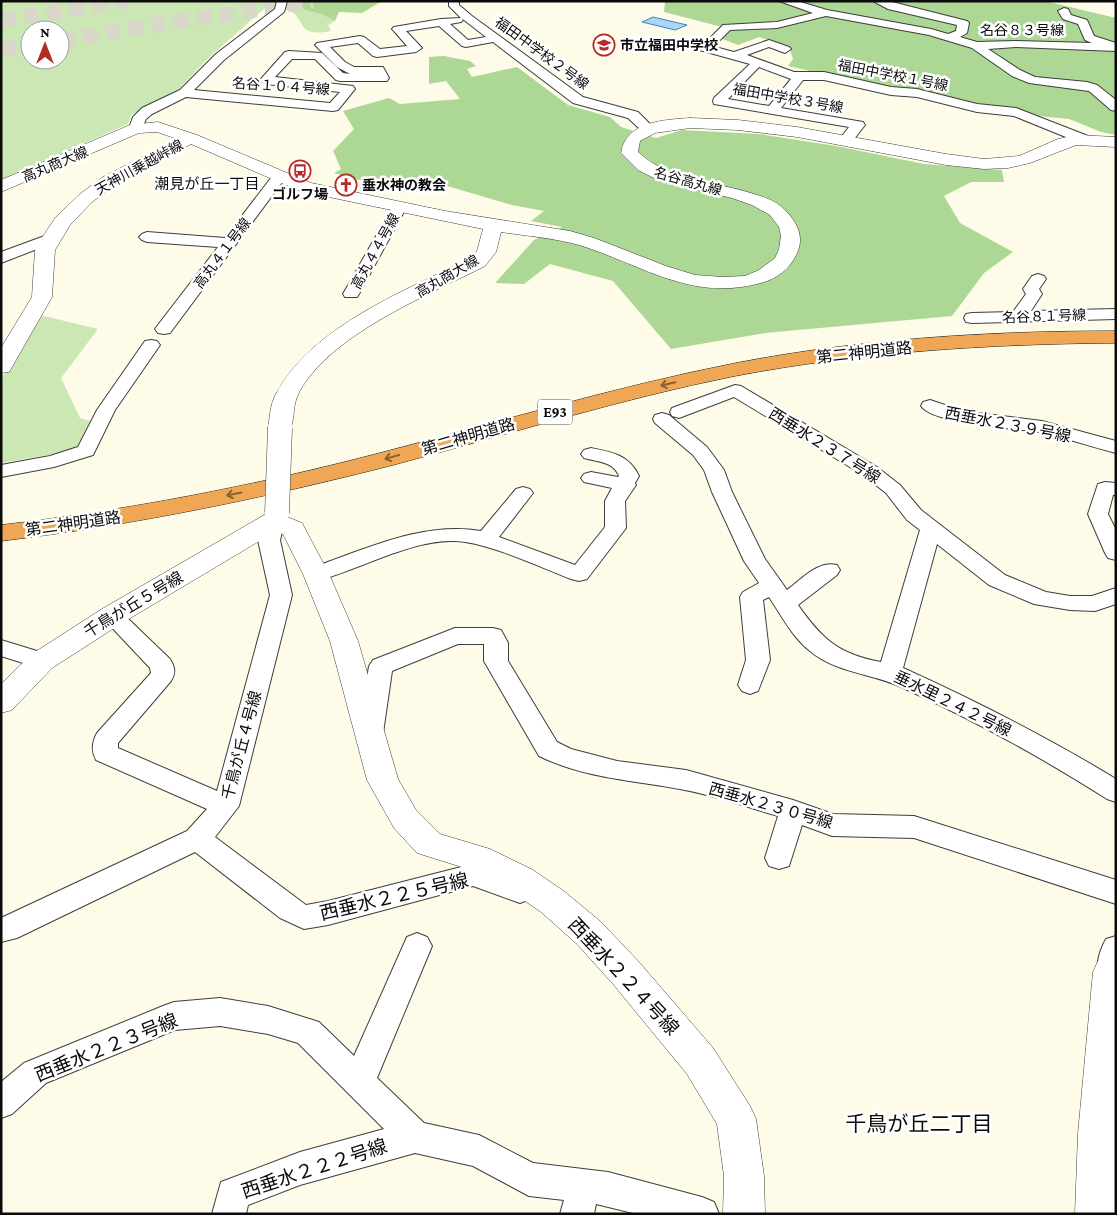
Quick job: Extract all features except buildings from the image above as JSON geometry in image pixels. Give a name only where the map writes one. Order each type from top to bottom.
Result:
[{"type":"highway","name":"第二神明道路","points":[[1,514],[129,496],[236,476],[352,449],[600,383],[672,367],[750,353],[828,342],[950,330],[1116,324]]},
{"type":"highway","name":"第二神明道路","points":[[1,533],[136,514],[242,493],[345,470],[612,397],[687,379],[760,365],[828,355],[954,343],[1034,338],[1116,336]]},
{"type":"street","points":[[136,128],[140,117],[147,111],[184,94],[220,57],[280,10],[282,1]]},
{"type":"street","name":"福田中学校２号線","points":[[454,1],[454,6],[468,18],[543,76],[578,100],[633,115],[648,129]]},
{"type":"street","name":"名谷８３号線","points":[[784,1],[826,13],[931,32],[976,46],[1016,44],[1115,47]]},
{"type":"street","points":[[880,2],[892,7],[964,23],[961,33],[949,37]]},
{"type":"street","points":[[1064,11],[1067,17],[1083,22],[1089,38],[1115,47]]},
{"type":"street","points":[[715,39],[727,27],[777,25],[826,13]]},
{"type":"street","points":[[441,22],[468,18]]},
{"type":"street","points":[[441,22],[466,44],[496,38]]},
{"type":"street","name":"名谷１０４号線","points":[[184,94],[333,107],[349,89],[266,80],[289,55],[318,56],[340,77],[383,78],[379,70],[358,73],[348,71],[321,45],[360,39],[377,53],[416,48],[398,29],[441,22]]},
{"type":"street","points":[[752,37],[785,49]]},
{"type":"street","points":[[735,56],[769,43]]},
{"type":"street","name":"福田中学校１号線","points":[[696,46],[758,62],[783,73],[800,76],[824,76],[891,91],[917,92],[976,108],[1016,112],[1083,139]]},
{"type":"street","points":[[976,46],[1016,73],[1034,80],[1083,84],[1093,88],[1116,107]]},
{"type":"street","name":"福田中学校３号線","points":[[758,62],[719,101],[858,125],[846,140]]},
{"type":"street","points":[[772,110],[800,76]]},
{"type":"street","points":[[648,129],[665,125],[724,124],[772,128],[950,160],[984,164],[1009,163],[1028,159],[1071,140],[1083,139],[1116,142]]},
{"type":"street","name":"天神川乗越峠線","points":[[136,128],[158,127],[191,138]]},
{"type":"street","name":"高丸商大線","points":[[1,186],[136,128]]},
{"type":"street","name":"名谷高丸線","points":[[492,226],[571,237],[688,279],[713,284],[744,282],[768,274],[785,260],[792,242],[788,226],[775,209],[757,200],[658,174],[636,163],[629,153],[631,143],[636,136],[648,129]]},
{"type":"street","points":[[191,138],[279,178],[306,188],[492,226]]},
{"type":"street","name":"天神川乗越峠線","points":[[1,367],[35,312],[42,297],[44,250],[50,239],[70,214],[109,181],[191,138]]},
{"type":"street","name":"高丸４１号線","points":[[164,329],[279,178]]},
{"type":"street","name":"高丸４４号線","points":[[351,294],[399,208]]},
{"type":"street","name":"高丸商大線","points":[[276,517],[280,428],[286,395],[302,372],[332,342],[358,325],[478,262],[486,252],[492,226]]},
{"type":"street","points":[[147,237],[230,243]]},
{"type":"street","points":[[1,258],[50,239]]},
{"type":"street","points":[[1019,316],[1034,294],[1031,289],[1038,279]]},
{"type":"street","name":"名谷８１号線","points":[[972,318],[1116,314]]},
{"type":"street","points":[[1,471],[54,461],[86,451],[106,410],[152,345]]},
{"type":"street","name":"西垂水２３７号線","points":[[671,415],[735,390],[870,471],[893,489],[914,515],[997,580],[1042,599],[1070,603],[1095,604],[1116,595]]},
{"type":"street","name":"西垂水２３９号線","points":[[930,406],[948,415],[1039,427],[1111,445]]},
{"type":"street","name":"垂水里２４２号線","points":[[671,415],[714,470],[722,492],[755,561],[818,646],[838,658],[863,667],[890,672],[941,695],[1052,752],[1116,792]]},
{"type":"street","points":[[316,574],[430,536],[455,534],[486,539],[579,574],[616,528],[615,501],[626,485],[629,476],[626,468],[619,461],[591,454]]},
{"type":"street","points":[[591,478],[626,485]]},
{"type":"street","points":[[1116,489],[1105,488],[1098,514],[1116,553]]},
{"type":"street","points":[[486,539],[523,493]]},
{"type":"street","name":"西垂水２２４号線","points":[[276,517],[292,529],[316,574],[344,641],[382,780],[405,819],[429,844],[478,859],[521,880],[553,902],[596,940],[626,973],[700,1061],[736,1120],[744,1176],[744,1214]]},
{"type":"street","name":"千鳥が丘５号線","points":[[1,702],[42,661],[112,616],[276,517]]},
{"type":"street","name":"千鳥が丘４号線","points":[[1,930],[7,929],[197,839],[226,806],[281,595],[269,540],[276,517]]},
{"type":"street","points":[[890,672],[931,529]]},
{"type":"street","points":[[750,685],[768,660],[751,597],[778,594],[830,570]]},
{"type":"street","points":[[112,616],[162,665],[163,675],[106,740],[104,753],[226,806]]},
{"type":"street","name":"西垂水２３０号線","points":[[370,737],[381,666],[455,636],[493,636],[496,643],[496,661],[548,748],[564,757],[617,771],[686,780],[793,810],[832,825],[914,827],[1116,892]]},
{"type":"street","points":[[1,648],[42,661]]},
{"type":"street","points":[[780,858],[793,810]]},
{"type":"street","name":"西垂水２２５号線","points":[[197,839],[290,910],[304,917],[328,913],[473,875],[553,902]]},
{"type":"street","points":[[359,1082],[417,946]]},
{"type":"street","points":[[1096,1214],[1098,1134],[1114,965]]},
{"type":"street","name":"西垂水２２３号線","points":[[1,1102],[35,1073],[174,1016],[220,1012],[268,1020],[308,1032],[415,1136]]},
{"type":"street","points":[[415,1136],[479,1151],[529,1179],[580,1200],[608,1189],[662,1208],[702,1214]]},
{"type":"street","name":"西垂水２２２号線","points":[[229,1214],[233,1194],[253,1185],[322,1162],[415,1136]]},
{"type":"green space","points":[[1,1],[273,1],[205,61],[179,89],[131,115],[128,124],[1,180]]},
{"type":"green space","points":[[304,1],[382,1],[362,13],[339,12],[335,21],[321,14],[299,8]]},
{"type":"green space","points":[[665,1],[1045,1],[1116,18],[1116,135],[1101,132],[1069,119],[1017,114],[962,100],[895,90],[788,66],[793,59],[789,47],[759,37],[738,45],[720,38],[730,29],[664,12]]},
{"type":"green space","points":[[286,3],[321,14],[335,21],[328,25],[331,31],[319,33],[310,32],[305,29],[296,16],[283,9]]},
{"type":"green space","points":[[444,56],[470,61],[476,66],[467,69],[472,77],[517,67],[568,105],[610,117],[621,127],[656,138],[682,130],[759,134],[836,146],[924,164],[1002,170],[1004,182],[971,182],[944,196],[960,223],[1013,252],[984,273],[952,316],[765,333],[671,349],[613,281],[550,264],[524,284],[495,283],[534,240],[562,227],[531,221],[544,211],[512,205],[430,181],[363,181],[334,173],[341,169],[333,151],[354,129],[343,111],[389,98],[400,104],[460,99],[446,81],[429,84],[429,57]]},
{"type":"green space","points":[[40,315],[98,329],[61,378],[80,418],[90,421],[77,447],[66,452],[1,463],[1,380]]},
{"type":"water","points":[[653,17],[687,25],[675,30],[642,22]]},
{"type":"tunnel","points":[[1,20],[129,1]]},
{"type":"tunnel","points":[[70,38],[313,1]]},
{"type":"tunnel","points":[[1,49],[20,46]]},
{"type":"place","name":"市立福田中学校","points":[[604,45]]},
{"type":"place","name":"ゴルフ場","points":[[300,171]]},
{"type":"place","name":"垂水神の教会","points":[[346,185]]},
{"type":"district","name":"潮見が丘一丁目","points":[[207,184]]},
{"type":"district","name":"千鳥が丘二丁目","points":[[919,1124]]}]
